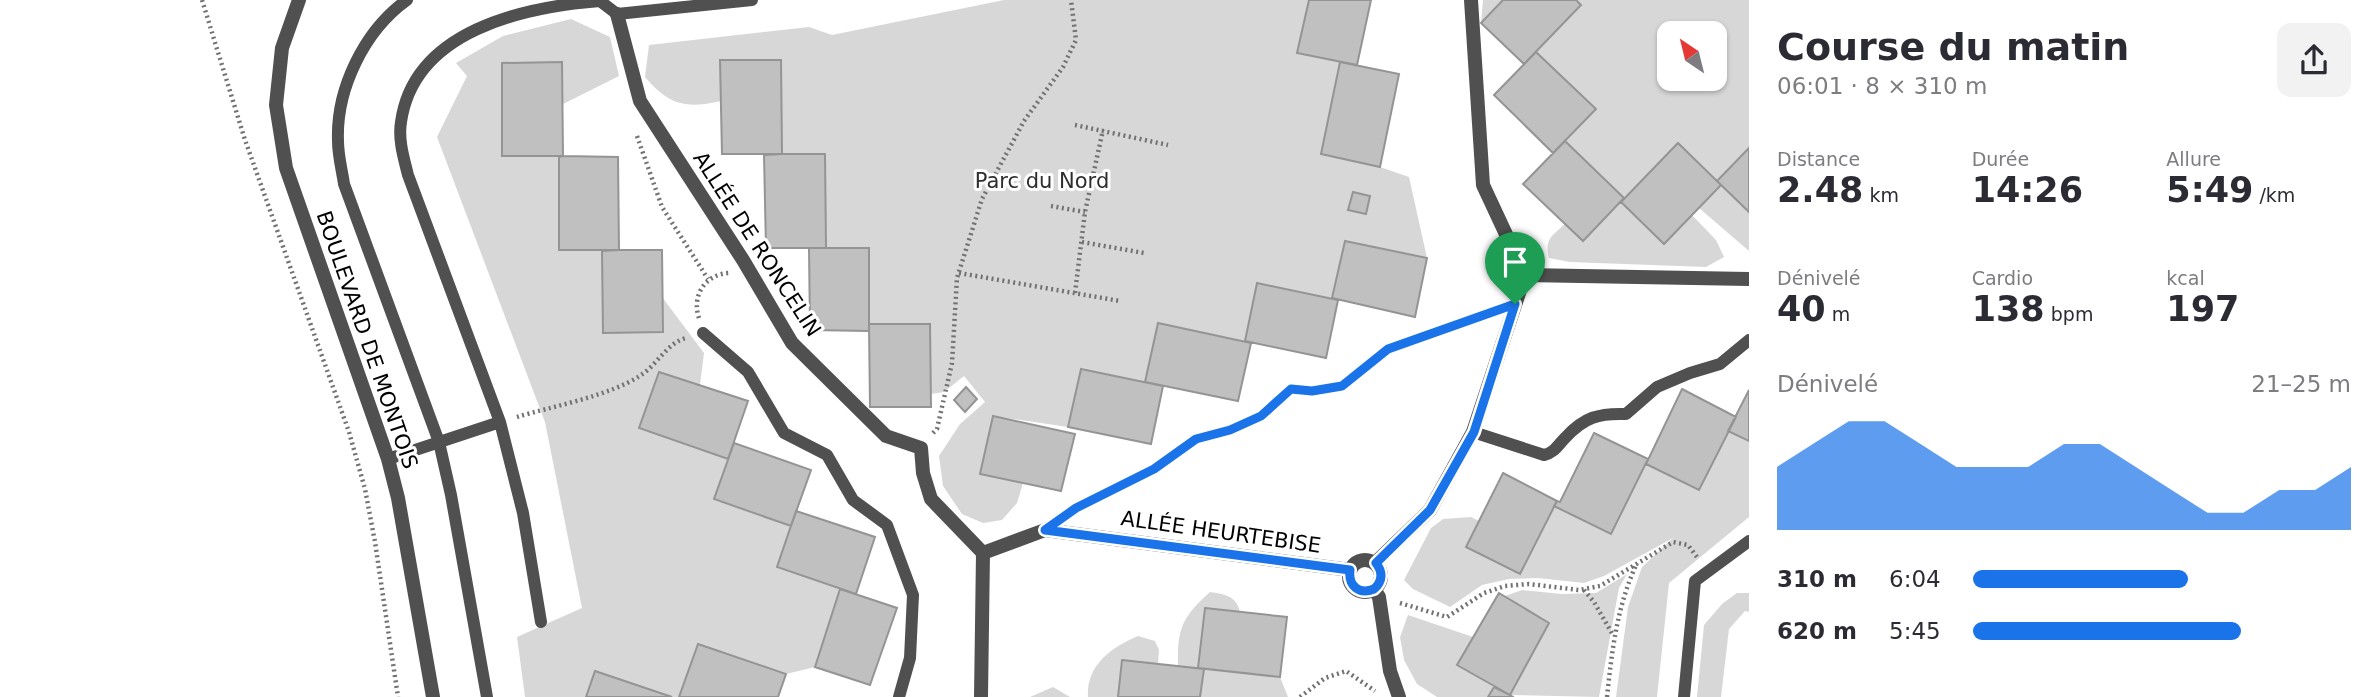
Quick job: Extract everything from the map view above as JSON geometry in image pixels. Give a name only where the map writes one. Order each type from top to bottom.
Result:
[{"type":"street","name":"BOULEVARD DE MONTOIS","points":[[299,0],[282,48],[276,105],[286,168],[388,459],[398,498],[433,697]]},
{"type":"street","points":[[1376,563],[1430,510],[1474,432],[1525,275],[1483,185],[1471,0]]},
{"type":"street","name":"ALLÉE DE RONCELIN","points":[[617,14],[640,101],[743,260],[747,272],[792,343],[886,436],[921,448]]},
{"type":"street","points":[[1525,275],[1749,279]]},
{"type":"street","points":[[921,448],[923,473],[931,499],[983,553],[981,697]]},
{"type":"street","name":"ALLÉE HEURTEBISE","points":[[983,553],[1045,530],[1350,570]]},
{"type":"street","points":[[1376,593],[1361,592],[1351,583],[1350,570],[1358,561],[1370,560],[1376,563],[1381,574],[1376,593],[1390,671],[1399,697]]},
{"type":"lane","points":[[407,0],[376,29],[356,60],[342,99],[338,141],[344,184],[439,442],[487,697]]},
{"type":"lane","points":[[541,622],[523,513],[500,422],[408,175],[402,152],[401,123],[409,96],[421,73],[439,53],[466,34],[503,17],[577,1],[600,1],[617,14],[752,0]]},
{"type":"lane","points":[[1045,530],[1076,508],[1154,469],[1196,439],[1230,430],[1261,416],[1291,389],[1312,391],[1342,386],[1388,349],[1515,304]]},
{"type":"lane","points":[[703,333],[748,372],[784,433],[827,455],[853,500],[887,525],[913,595],[910,658],[899,697]]},
{"type":"lane","points":[[1474,432],[1544,455],[1551,453],[1573,429],[1601,413],[1626,414],[1657,387],[1720,364],[1749,340]]},
{"type":"lane","points":[[388,459],[500,422]]},
{"type":"lane","points":[[1685,697],[1695,581],[1749,541]]},
{"type":"lane","points":[[1736,551],[1749,555]]},
{"type":"path","points":[[202,0],[245,140],[349,432],[365,489],[375,542],[398,697]]},
{"type":"path","points":[[921,448],[937,429],[952,363],[959,273],[982,199],[1024,121],[1063,67],[1076,40],[1071,0]]},
{"type":"path","points":[[640,101],[637,137],[662,207],[708,279]]},
{"type":"path","points":[[1075,125],[1168,145]]},
{"type":"path","points":[[1075,293],[1085,212],[1103,130]]},
{"type":"path","points":[[1051,206],[1085,212]]},
{"type":"path","points":[[1082,242],[1143,253]]},
{"type":"path","points":[[500,422],[620,386],[642,375],[681,339],[703,333],[696,310],[701,287],[708,279],[718,274],[747,272]]},
{"type":"path","points":[[959,273],[1120,301]]},
{"type":"path","points":[[1376,593],[1447,617],[1484,593],[1505,586],[1529,584],[1584,589],[1600,586],[1673,542],[1688,545],[1709,571]]},
{"type":"path","points":[[1607,697],[1614,636],[1627,586],[1637,562]]},
{"type":"path","points":[[1584,589],[1614,636]]},
{"type":"path","points":[[1300,697],[1325,678],[1346,671],[1379,693]]},
{"type":"green space","name":"Parc du Nord","points":[[1004,0],[1309,0],[1297,52],[1340,62],[1321,154],[1380,167],[1409,177],[1427,258],[1346,241],[1332,298],[1258,283],[1245,341],[1158,323],[1145,382],[1081,369],[1068,427],[993,416],[980,474],[1023,483],[1017,503],[1002,520],[983,523],[962,514],[943,486],[939,456],[960,424],[985,402],[964,376],[944,392],[931,394],[930,324],[869,324],[869,248],[826,248],[825,155],[782,154],[781,60],[721,60],[721,101],[697,105],[670,99],[645,77],[649,45],[809,27],[832,35]]},
{"type":"green space","points":[[1483,0],[1503,0],[1481,23]]},
{"type":"green space","points":[[1576,0],[1749,0],[1749,148],[1717,181],[1678,144],[1624,198],[1564,142],[1595,109],[1536,52],[1581,5]]},
{"type":"green space","points":[[571,19],[610,37],[619,76],[563,104],[562,63],[502,64],[502,156],[559,157],[559,250],[602,251],[603,332],[662,332],[662,297],[704,353],[700,385],[659,372],[639,428],[728,459],[715,500],[791,526],[778,567],[840,589],[815,667],[786,674],[698,644],[679,697],[595,671],[586,697],[525,697],[517,637],[582,608],[545,422],[437,137],[467,76],[456,63],[503,36]]},
{"type":"green space","points":[[1721,185],[1749,212],[1749,251],[1699,208]]},
{"type":"green space","points":[[1621,202],[1664,244],[1692,215],[1716,240],[1724,257],[1706,267],[1570,262],[1549,258],[1548,242],[1565,224],[1583,241]]},
{"type":"green space","points":[[1728,431],[1749,441],[1749,517],[1669,583],[1657,697],[1616,697],[1628,607],[1642,567],[1673,538],[1604,576],[1584,583],[1538,578],[1509,579],[1482,585],[1450,607],[1413,589],[1404,580],[1431,528],[1443,519],[1471,517],[1479,521],[1466,547],[1520,574],[1554,506],[1611,534],[1646,464],[1699,490]]},
{"type":"green space","points":[[1627,574],[1619,588],[1599,697],[1510,695],[1549,623],[1505,596],[1522,590],[1562,594],[1596,593]]},
{"type":"green space","points":[[1210,592],[1233,599],[1240,612],[1205,608],[1198,668],[1178,666],[1183,624]]},
{"type":"green space","points":[[1737,593],[1749,593],[1749,612],[1745,611],[1729,629],[1721,697],[1697,697],[1704,625],[1722,604]]},
{"type":"green space","points":[[1408,615],[1473,637],[1457,665],[1494,687],[1488,697],[1437,697],[1417,684],[1404,660],[1400,637]]},
{"type":"green space","points":[[1138,636],[1155,641],[1159,650],[1158,664],[1122,661],[1121,697],[1088,697],[1091,676],[1096,667],[1110,652]]},
{"type":"green space","points":[[1204,669],[1280,677],[1288,697],[1200,697]]},
{"type":"green space","points":[[1053,687],[1070,697],[1030,697]]},
{"type":"building","points":[[1309,0],[1371,0],[1357,65],[1297,53]]},
{"type":"building","points":[[1503,0],[1576,0],[1581,5],[1524,64],[1481,23]]},
{"type":"building","points":[[1536,52],[1596,109],[1553,153],[1494,95]]},
{"type":"building","points":[[720,60],[781,60],[782,154],[722,154]]},
{"type":"building","points":[[562,62],[563,156],[502,156],[502,63]]},
{"type":"building","points":[[1340,62],[1399,74],[1380,167],[1321,154]]},
{"type":"building","points":[[1565,141],[1624,198],[1583,241],[1523,184]]},
{"type":"building","points":[[1678,143],[1721,185],[1664,244],[1621,202]]},
{"type":"building","points":[[1749,148],[1749,212],[1717,181]]},
{"type":"building","points":[[825,154],[826,248],[766,248],[764,155]]},
{"type":"building","points":[[559,157],[618,157],[619,250],[559,250]]},
{"type":"building","points":[[1353,192],[1370,196],[1366,214],[1348,210]]},
{"type":"building","points":[[1345,241],[1427,258],[1415,317],[1332,298]]},
{"type":"building","points":[[809,248],[869,248],[869,331],[810,330]]},
{"type":"building","points":[[662,250],[663,332],[603,333],[602,251]]},
{"type":"building","points":[[1257,283],[1338,300],[1326,358],[1245,341]]},
{"type":"building","points":[[1158,323],[1251,343],[1238,401],[1145,382]]},
{"type":"building","points":[[869,324],[930,324],[931,407],[870,407]]},
{"type":"building","points":[[1081,369],[1163,386],[1151,444],[1068,427]]},
{"type":"building","points":[[659,372],[748,401],[728,459],[639,428]]},
{"type":"building","points":[[966,387],[977,399],[965,412],[954,400]]},
{"type":"building","points":[[1682,389],[1736,417],[1699,490],[1646,464]]},
{"type":"building","points":[[1749,390],[1749,441],[1728,431]]},
{"type":"building","points":[[993,416],[1075,434],[1061,491],[980,474]]},
{"type":"building","points":[[1594,433],[1648,459],[1611,534],[1554,506],[1557,501],[1560,502]]},
{"type":"building","points":[[734,443],[811,470],[791,526],[714,499]]},
{"type":"building","points":[[1503,473],[1557,501],[1520,574],[1466,547]]},
{"type":"building","points":[[796,511],[875,537],[856,594],[777,567]]},
{"type":"building","points":[[840,589],[897,608],[870,685],[815,667]]},
{"type":"building","points":[[1499,593],[1549,623],[1510,695],[1457,665]]},
{"type":"building","points":[[1205,608],[1287,617],[1280,677],[1198,668]]},
{"type":"building","points":[[698,644],[786,674],[778,697],[679,697]]},
{"type":"building","points":[[1122,660],[1204,669],[1200,697],[1118,697]]},
{"type":"building","points":[[595,671],[672,697],[586,697]]},
{"type":"building","points":[[1494,687],[1510,695],[1513,697],[1488,697]]},
{"type":"route","points":[[1515,304],[1474,432],[1430,510],[1376,563],[1380,568],[1381,580],[1368,592],[1355,588],[1349,577],[1350,570],[1045,530],[1076,508],[1154,469],[1196,439],[1230,430],[1261,416],[1291,389],[1312,391],[1342,386],[1388,349],[1515,304]]}]
